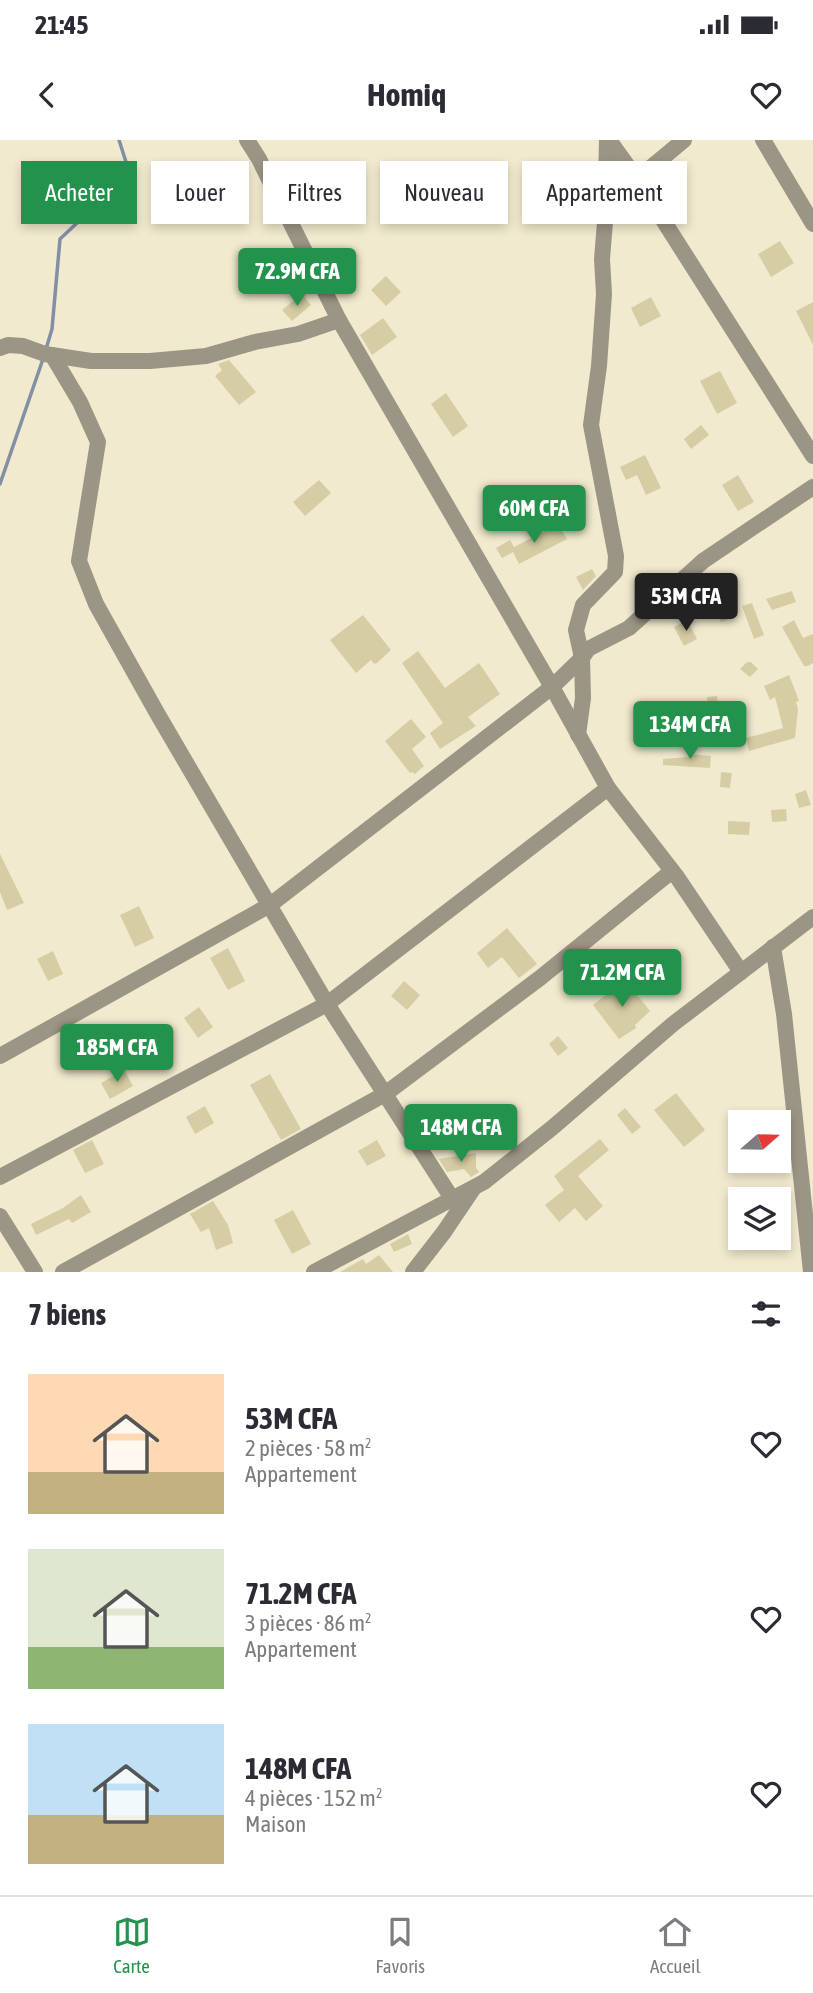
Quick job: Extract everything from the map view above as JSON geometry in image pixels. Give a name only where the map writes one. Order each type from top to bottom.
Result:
[{"type":"street","points":[[247,140],[339,320],[608,788],[672,871],[741,972]]},
{"type":"street","points":[[608,140],[624,161]]},
{"type":"street","points":[[578,735],[583,698],[582,658],[576,630],[583,605],[615,572],[616,556],[591,425],[599,366],[604,294],[602,259],[608,140]]},
{"type":"street","points":[[659,161],[684,140]]},
{"type":"street","points":[[763,140],[813,224]]},
{"type":"street","points":[[666,224],[813,456]]},
{"type":"street","points":[[0,348],[8,345],[23,346],[52,355],[91,361],[150,361],[206,356],[255,342],[298,334],[339,320]]},
{"type":"street","points":[[52,355],[80,402],[98,442],[79,561],[96,604],[327,1004],[453,1200]]},
{"type":"street","points":[[0,1056],[270,905],[552,687],[588,649],[629,628],[703,561],[813,487]]},
{"type":"street","points":[[0,1177],[327,1004],[608,788]]},
{"type":"street","points":[[63,1272],[385,1094],[540,978],[672,871]]},
{"type":"street","points":[[314,1272],[473,1189],[552,1128],[673,1024],[813,917]]},
{"type":"street","points":[[773,947],[783,1014],[811,1272]]},
{"type":"street","points":[[413,1272],[473,1189]]},
{"type":"street","points":[[0,1216],[35,1272]]},
{"type":"building","points":[[780,241],[794,263],[771,277],[758,254]]},
{"type":"building","points":[[386,276],[401,292],[386,306],[371,290]]},
{"type":"building","points":[[302,294],[311,305],[292,321],[282,310]]},
{"type":"building","points":[[651,297],[661,316],[640,327],[631,308]]},
{"type":"building","points":[[813,302],[813,345],[796,311]]},
{"type":"building","points":[[383,318],[397,337],[372,355],[360,335]]},
{"type":"building","points":[[229,360],[256,392],[239,405],[215,376],[222,370],[218,364]]},
{"type":"building","points":[[720,371],[737,403],[717,414],[700,381]]},
{"type":"building","points":[[446,393],[468,426],[453,437],[431,404]]},
{"type":"building","points":[[701,425],[709,435],[691,449],[684,439]]},
{"type":"building","points":[[645,455],[661,488],[646,495],[637,475],[626,480],[620,467]]},
{"type":"building","points":[[738,475],[754,502],[738,511],[722,485]]},
{"type":"building","points":[[319,480],[331,493],[305,516],[293,502]]},
{"type":"building","points":[[558,524],[567,539],[519,564],[513,552],[502,558],[496,548],[510,540],[514,547]]},
{"type":"building","points":[[592,569],[596,576],[583,590],[576,577]]},
{"type":"building","points":[[792,591],[796,602],[772,610],[766,599]]},
{"type":"building","points":[[752,603],[764,635],[754,639],[742,606]]},
{"type":"building","points":[[735,607],[738,616],[721,622],[717,613]]},
{"type":"building","points":[[363,615],[391,650],[377,663],[374,664],[371,660],[356,673],[330,640]]},
{"type":"building","points":[[687,620],[697,639],[684,646],[674,627]]},
{"type":"building","points":[[794,620],[803,638],[813,634],[813,663],[808,666],[804,666],[782,627]]},
{"type":"building","points":[[418,651],[445,688],[479,663],[500,694],[468,717],[476,726],[440,749],[430,733],[443,723],[402,663]]},
{"type":"building","points":[[747,662],[751,662],[758,669],[750,677],[740,669]]},
{"type":"building","points":[[789,675],[799,701],[796,702],[798,709],[795,738],[749,751],[746,738],[783,728],[775,697],[770,700],[764,686]]},
{"type":"building","points":[[717,696],[718,712],[709,713],[707,697]]},
{"type":"building","points":[[411,719],[426,737],[412,749],[424,766],[415,774],[410,773],[385,741]]},
{"type":"building","points":[[688,754],[711,756],[710,768],[663,765],[663,759],[688,757]]},
{"type":"building","points":[[721,772],[732,773],[730,788],[720,787]]},
{"type":"building","points":[[806,790],[811,805],[799,808],[795,794]]},
{"type":"building","points":[[786,809],[787,821],[772,822],[771,810]]},
{"type":"building","points":[[728,821],[750,822],[749,835],[728,834]]},
{"type":"building","points":[[0,854],[24,903],[7,910],[0,892]]},
{"type":"building","points":[[139,906],[154,938],[135,947],[120,915]]},
{"type":"building","points":[[507,928],[537,964],[519,978],[502,957],[488,968],[477,953]]},
{"type":"building","points":[[228,948],[245,981],[228,990],[210,958]]},
{"type":"building","points":[[53,951],[63,974],[48,981],[37,959]]},
{"type":"building","points":[[625,980],[650,1011],[635,1025],[636,1028],[619,1039],[593,1005]]},
{"type":"building","points":[[404,981],[420,995],[407,1010],[391,996]]},
{"type":"building","points":[[199,1007],[213,1027],[198,1038],[184,1018]]},
{"type":"building","points":[[558,1036],[568,1048],[558,1056],[549,1044]]},
{"type":"building","points":[[124,1070],[133,1086],[110,1099],[101,1083]]},
{"type":"building","points":[[270,1074],[301,1129],[281,1140],[250,1085]]},
{"type":"building","points":[[676,1093],[705,1130],[684,1147],[654,1110]]},
{"type":"building","points":[[205,1106],[214,1123],[195,1134],[186,1117]]},
{"type":"building","points":[[625,1108],[641,1127],[632,1134],[617,1115]]},
{"type":"building","points":[[600,1139],[609,1150],[578,1176],[603,1206],[586,1221],[575,1208],[559,1222],[545,1205],[564,1190],[554,1176]]},
{"type":"building","points":[[92,1140],[104,1164],[85,1173],[73,1150]]},
{"type":"building","points":[[377,1140],[386,1156],[367,1166],[358,1151]]},
{"type":"building","points":[[431,1147],[439,1159],[476,1153],[476,1168],[479,1172],[471,1177],[464,1169],[447,1172]]},
{"type":"building","points":[[81,1195],[91,1212],[72,1223],[69,1219],[36,1235],[31,1224],[63,1208]]},
{"type":"building","points":[[213,1201],[228,1225],[233,1243],[216,1250],[209,1228],[201,1232],[190,1214]]},
{"type":"building","points":[[293,1210],[311,1244],[292,1254],[274,1220]]},
{"type":"building","points":[[408,1234],[412,1244],[394,1252],[390,1244]]},
{"type":"building","points":[[379,1255],[393,1272],[340,1272],[363,1259],[366,1264]]},
{"type":"waterway","points":[[46,349],[52,329],[60,239],[95,206],[126,162],[119,140]]},
{"type":"waterway","points":[[0,484],[43,359]]}]
